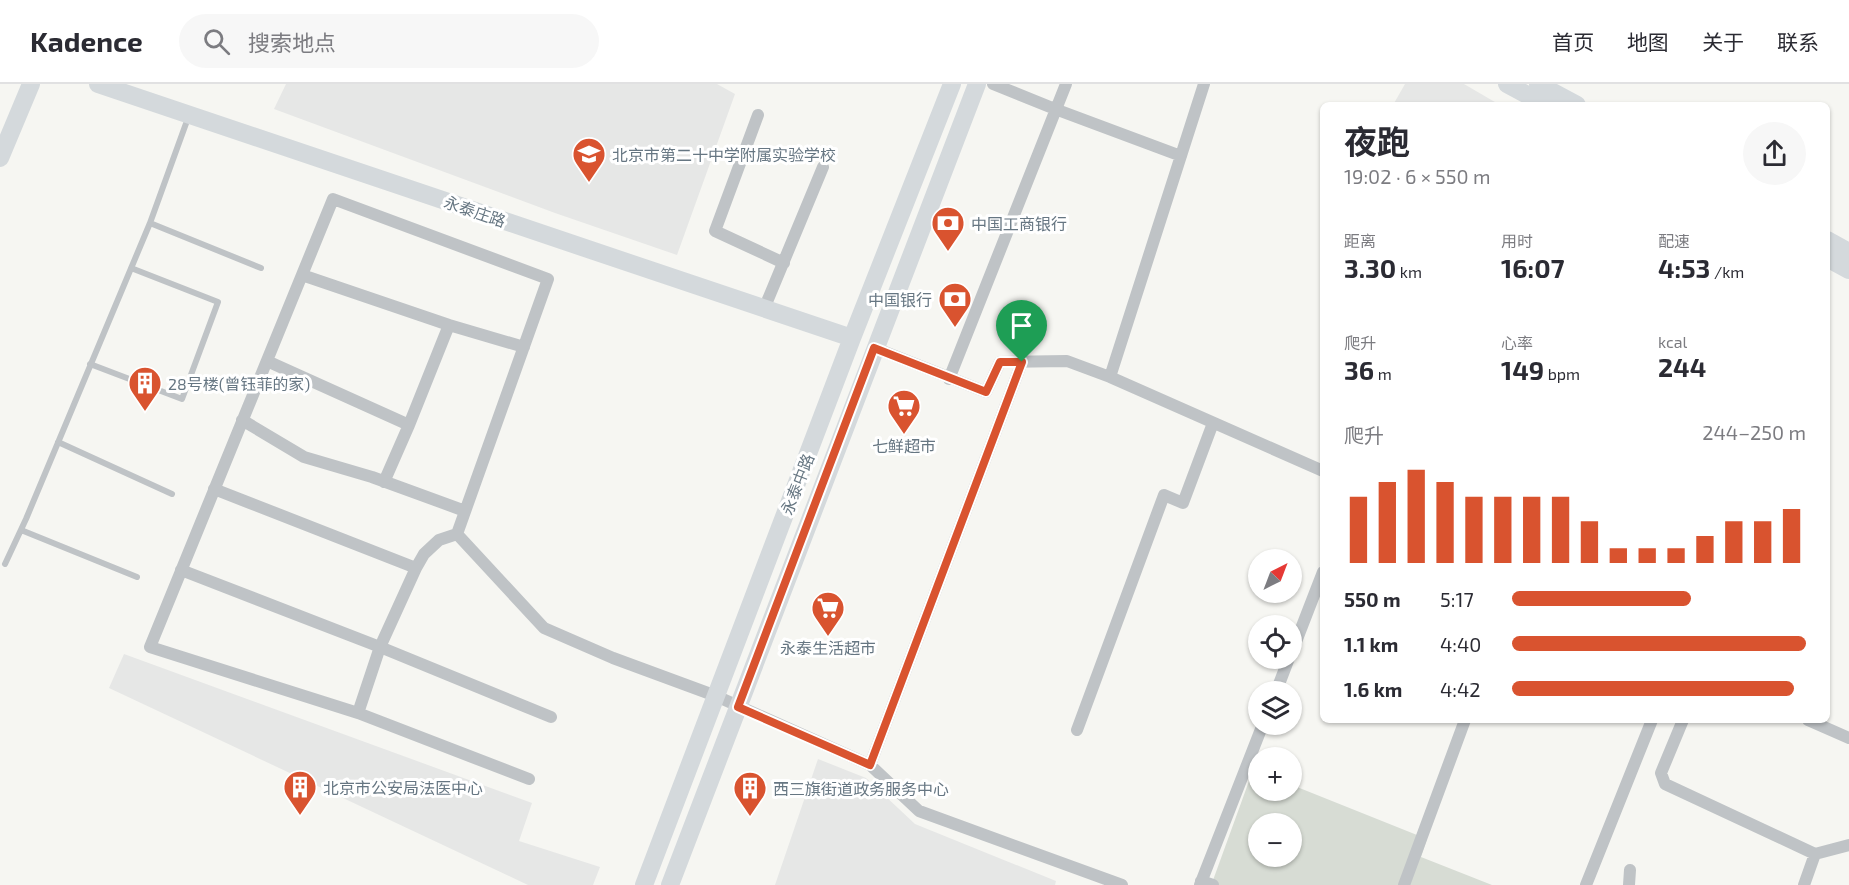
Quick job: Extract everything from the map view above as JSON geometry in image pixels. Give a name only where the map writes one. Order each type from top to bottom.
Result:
[{"type":"main road","points":[[0,158],[31,84]]},
{"type":"main road","name":"永泰庄路","points":[[98,84],[852,338]]},
{"type":"main road","name":"永泰中路","points":[[644,885],[852,338],[952,84]]},
{"type":"main road","name":"永泰中路","points":[[670,885],[977,84]]},
{"type":"main road","points":[[1507,84],[1540,102]]},
{"type":"main road","points":[[1538,84],[1571,102]]},
{"type":"main road","points":[[1830,242],[1849,252]]},
{"type":"main road","points":[[1830,260],[1849,270]]},
{"type":"street","points":[[993,84],[1180,156]]},
{"type":"street","points":[[949,379],[1066,84]]},
{"type":"street","points":[[1110,377],[1204,84]]},
{"type":"street","points":[[758,115],[715,231],[784,263]]},
{"type":"street","points":[[764,309],[822,167]]},
{"type":"street","points":[[457,534],[548,279],[333,199],[150,647],[358,713],[530,778]]},
{"type":"street","points":[[302,275],[524,348]]},
{"type":"street","points":[[384,482],[449,325]]},
{"type":"street","points":[[874,348],[986,392],[1000,362],[1068,361],[1110,377],[1320,470]]},
{"type":"street","points":[[267,361],[409,425]]},
{"type":"street","points":[[870,765],[1022,362]]},
{"type":"street","points":[[242,420],[304,457],[465,511]]},
{"type":"street","points":[[1077,730],[1164,495],[1184,503],[1214,423]]},
{"type":"street","points":[[214,489],[416,568]]},
{"type":"street","points":[[457,534],[544,628],[613,658],[716,696],[870,765],[919,811],[1122,885]]},
{"type":"street","points":[[358,713],[380,647],[416,568],[424,554],[439,540],[457,534]]},
{"type":"street","points":[[181,570],[380,647],[551,717]]},
{"type":"street","points":[[1302,626],[1320,580]]},
{"type":"street","points":[[1404,885],[1464,723]]},
{"type":"street","points":[[1586,885],[1651,723]]},
{"type":"street","points":[[1682,723],[1661,773],[1665,784],[1815,854],[1849,845]]},
{"type":"street","points":[[1815,723],[1849,738]]},
{"type":"street","points":[[1205,884],[1259,735]]},
{"type":"street","points":[[1804,885],[1815,854]]},
{"type":"street","points":[[1629,885],[1630,870]]},
{"type":"lane","points":[[5,564],[150,223],[190,115]]},
{"type":"lane","points":[[150,223],[261,268]]},
{"type":"lane","points":[[90,364],[182,399],[218,302],[131,267]]},
{"type":"lane","points":[[58,442],[172,494]]},
{"type":"lane","points":[[21,530],[137,577]]},
{"type":"shaded area","name":"北京市第二十中学附属实验学校","points":[[286,84],[717,84],[735,94],[677,255],[555,213],[274,109]]},
{"type":"shaded area","points":[[1405,84],[1464,84],[1495,102],[1395,102]]},
{"type":"shaded area","points":[[124,654],[532,803],[519,841],[600,867],[593,885],[528,885],[109,688]]},
{"type":"shaded area","points":[[818,759],[866,778],[915,824],[1056,881],[1055,885],[775,885]]},
{"type":"shaded area","points":[[1248,784],[1248,801],[1302,801],[1302,789],[1427,839],[1421,857],[1492,885],[1217,885],[1212,883]]},
{"type":"place","name":"北京市第二十中学附属实验学校","points":[[589,183]]},
{"type":"place","name":"中国工商银行","points":[[948,252]]},
{"type":"place","name":"中国银行","points":[[955,328]]},
{"type":"place","name":"28号楼(曾钰菲的家)","points":[[145,412]]},
{"type":"place","name":"七鲜超市","points":[[904,435]]},
{"type":"place","name":"永泰生活超市","points":[[828,637]]},
{"type":"place","name":"北京市公安局法医中心","points":[[300,816]]},
{"type":"place","name":"西三旗街道政务服务中心","points":[[750,817]]},
{"type":"route","points":[[874,348],[986,392],[1000,362],[1022,362],[870,765],[738,707],[874,348]]}]
